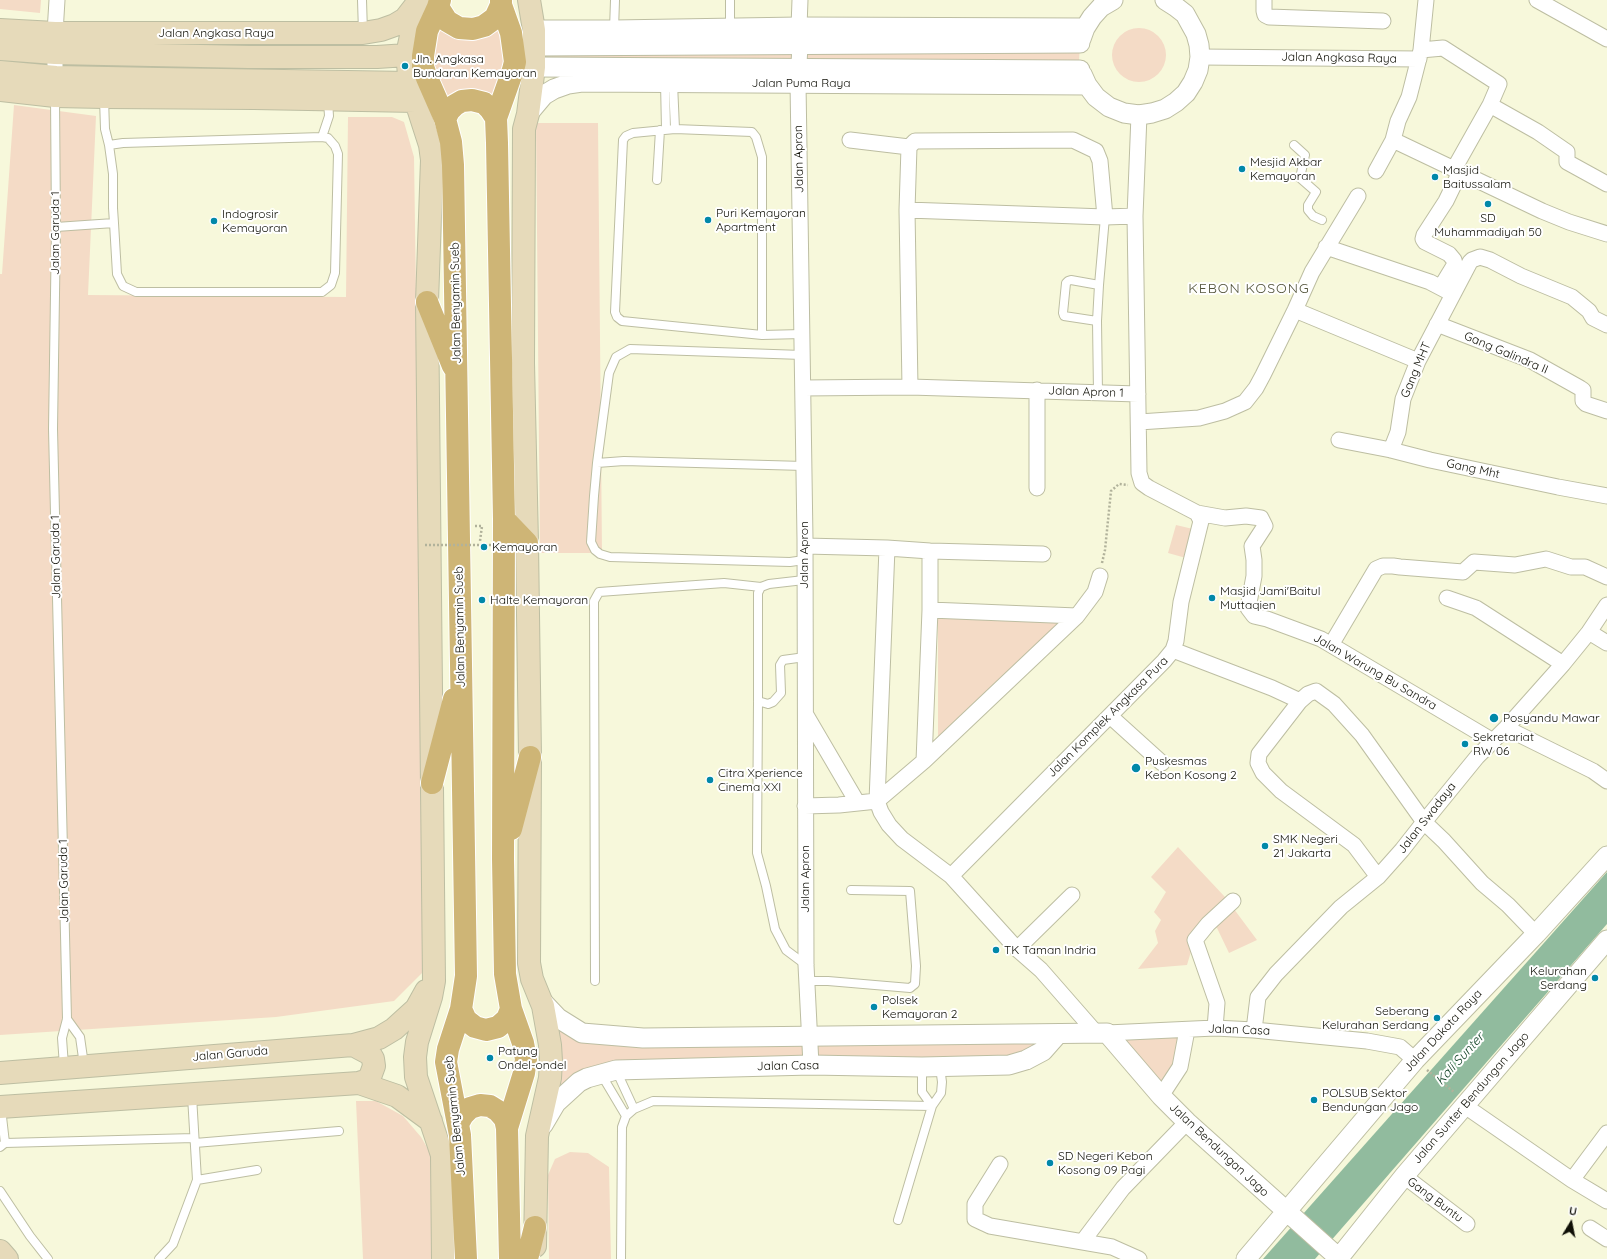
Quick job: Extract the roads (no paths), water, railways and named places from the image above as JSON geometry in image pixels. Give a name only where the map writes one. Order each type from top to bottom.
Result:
[{"type":"main road","points":[[529,0],[534,48],[528,114],[524,129],[523,344],[529,544],[529,963],[532,979],[540,998],[550,1045],[551,1061],[550,1078],[537,1136],[535,1259]]},
{"type":"main road","name":"Jalan Angkasa Raya","points":[[0,49],[55,43],[363,33],[382,30],[395,25],[430,2]]},
{"type":"main road","points":[[430,2],[447,21],[459,28],[473,29],[484,26],[495,18],[501,3]]},
{"type":"main road","name":"Jalan Benyamin Sueb","points":[[430,2],[412,31],[401,55],[408,89],[430,146],[432,160],[427,302],[434,981],[431,997],[417,1042],[415,1057],[416,1077],[442,1155],[443,1259]]},
{"type":"main road","name":"Jalan Benyamin Sueb","points":[[430,2],[427,31],[424,42],[423,61],[427,78],[445,118],[451,142],[453,165],[458,378],[460,674],[466,976],[461,1009],[448,1050],[446,1062],[458,1124],[466,1236],[466,1259]]},
{"type":"main road","points":[[501,3],[511,33],[514,62],[513,70],[496,118],[498,143],[504,519],[503,859],[505,974],[511,1009],[523,1043],[526,1059],[522,1080],[508,1128],[510,1259]]},
{"type":"main road","name":"Jalan Angkasa Raya","points":[[0,30],[55,43],[249,57],[401,55]]},
{"type":"main road","points":[[0,72],[104,97],[254,89],[328,100],[408,89]]},
{"type":"main road","points":[[0,90],[55,86],[254,89],[408,89]]},
{"type":"main road","points":[[445,118],[455,105],[462,101],[472,100],[484,103],[496,118]]},
{"type":"main road","points":[[427,302],[458,378]]},
{"type":"main road","points":[[504,519],[529,544]]},
{"type":"main road","points":[[432,783],[460,674]]},
{"type":"main road","points":[[503,859],[530,757]]},
{"type":"main road","name":"Jalan Garuda","points":[[0,1073],[353,1044],[379,1038],[394,1029],[416,1009],[434,981]]},
{"type":"main road","points":[[461,1009],[466,1020],[475,1027],[486,1030],[498,1027],[507,1019],[511,1009]]},
{"type":"main road","points":[[1,1107],[359,1083],[370,1077],[374,1066],[373,1059],[370,1054],[353,1044]]},
{"type":"main road","points":[[359,1083],[397,1096],[431,1121]]},
{"type":"main road","points":[[458,1124],[463,1115],[470,1108],[480,1105],[490,1106],[498,1111],[505,1119],[508,1128]]},
{"type":"main road","points":[[527,1259],[535,1227]]},
{"type":"main road","points":[[455,1259],[466,1236]]},
{"type":"main road","points":[[0,1251],[7,1259]]},
{"type":"street","points":[[55,86],[57,0]]},
{"type":"street","name":"Jalan Apron","points":[[800,0],[799,76],[805,553],[806,965],[811,1065]]},
{"type":"street","points":[[1113,0],[1095,13],[1082,35],[1079,57],[1084,77],[1096,97],[1109,107],[1124,113],[1139,115],[1152,114],[1165,109],[1181,98],[1193,82],[1198,70],[1200,57],[1196,34],[1191,24],[1180,10],[1165,0]]},
{"type":"street","points":[[1264,0],[1264,11],[1269,17],[1383,21]]},
{"type":"street","points":[[1376,171],[1394,140],[1398,121],[1409,97],[1420,54],[1426,0]]},
{"type":"street","points":[[1537,0],[1607,39]]},
{"type":"street","points":[[534,48],[614,30],[730,28],[799,36]]},
{"type":"street","points":[[534,48],[799,36],[1082,35]]},
{"type":"street","name":"Jalan Puma Raya","points":[[534,48],[799,76]]},
{"type":"street","name":"Jalan Angkasa Raya","points":[[1200,57],[1420,54],[1443,48],[1499,84],[1457,171]]},
{"type":"street","name":"Jalan Puma Raya","points":[[528,114],[544,95],[554,89],[568,84],[582,82],[669,83],[799,76],[1084,77]]},
{"type":"street","points":[[1490,105],[1544,136],[1567,152],[1567,162],[1607,184]]},
{"type":"street","name":"Jalan Apron 1","points":[[803,388],[910,387],[1138,394],[1135,216],[1139,115]]},
{"type":"street","points":[[850,140],[909,147]]},
{"type":"street","points":[[910,387],[906,210],[909,147],[915,141],[1073,140],[1096,151],[1100,161],[1105,217]]},
{"type":"street","points":[[1394,140],[1542,211],[1569,222],[1603,233],[1607,219]]},
{"type":"street","name":"Gang MHT","points":[[1391,450],[1398,432],[1403,399],[1418,360],[1437,324],[1454,264],[1454,260],[1449,254],[1425,242],[1423,239],[1424,234],[1446,201],[1457,171]]},
{"type":"street","points":[[1139,422],[1199,418],[1225,411],[1245,402],[1260,382],[1312,272],[1337,226],[1358,196]]},
{"type":"street","points":[[906,210],[1105,217],[1135,216]]},
{"type":"street","points":[[1326,247],[1430,282],[1447,291]]},
{"type":"street","name":"Gang MHT","points":[[1447,291],[1470,262],[1480,257],[1490,260],[1521,276],[1572,297],[1589,311],[1593,318],[1607,325]]},
{"type":"street","name":"Gang Mht","points":[[1295,310],[1418,360]]},
{"type":"street","name":"Gang Galindra II","points":[[1437,324],[1530,360],[1580,388],[1582,390],[1583,401],[1586,404],[1607,411]]},
{"type":"street","points":[[1036,390],[1037,488]]},
{"type":"street","points":[[1138,394],[1139,473],[1142,482],[1149,488],[1197,513]]},
{"type":"street","name":"Gang Mht","points":[[1339,440],[1391,450],[1438,462],[1607,496]]},
{"type":"street","name":"Jalan Warung Bu Sandra","points":[[1197,513],[1225,518],[1246,516],[1261,518],[1265,526],[1252,546],[1254,576],[1248,608],[1254,616],[1267,619],[1321,639],[1493,741]]},
{"type":"street","name":"Jalan Komplek Angkasa Pura","points":[[951,876],[1110,716],[1173,650],[1176,641],[1181,602],[1189,565],[1201,521],[1197,513]]},
{"type":"street","points":[[805,553],[887,548],[930,551],[1043,554]]},
{"type":"street","points":[[887,548],[877,801],[885,818],[902,839],[951,876],[1017,949],[1041,970],[1102,1033]]},
{"type":"street","points":[[924,762],[930,610],[930,551]]},
{"type":"street","points":[[1331,645],[1376,569],[1383,566],[1463,572],[1474,562],[1515,565],[1546,559],[1571,567],[1585,567],[1607,577]]},
{"type":"street","points":[[805,806],[839,805],[877,801],[924,762],[1077,616],[1095,592],[1100,576]]},
{"type":"street","points":[[1447,598],[1476,608],[1563,664]]},
{"type":"street","name":"Jalan Swadaya","points":[[1254,1030],[1258,997],[1276,974],[1341,907],[1378,877],[1402,850],[1477,757],[1506,728],[1563,664],[1589,632],[1607,605]]},
{"type":"street","points":[[930,610],[1077,616]]},
{"type":"street","points":[[1589,632],[1607,643]]},
{"type":"street","points":[[1173,650],[1272,688],[1300,701]]},
{"type":"street","points":[[1378,877],[1354,845],[1281,791],[1264,773],[1258,763],[1259,754],[1300,701],[1308,694],[1316,691],[1334,704],[1362,735],[1424,822],[1444,841],[1482,883],[1508,905],[1536,934]]},
{"type":"street","points":[[805,713],[857,802]]},
{"type":"street","points":[[1110,716],[1162,763]]},
{"type":"street","points":[[1506,728],[1593,771],[1607,782]]},
{"type":"street","name":"Jalan Dakota Raya","points":[[1246,1259],[1288,1214],[1418,1063],[1607,856]]},
{"type":"street","points":[[1017,949],[1072,895]]},
{"type":"street","points":[[1215,1028],[1217,1002],[1195,940],[1208,924],[1233,901]]},
{"type":"street","name":"Jalan Sunter Bendungan Jago","points":[[1336,1256],[1404,1176],[1460,1099],[1607,940]]},
{"type":"street","name":"Jalan Casa","points":[[540,998],[558,1018],[566,1024],[582,1033],[591,1035],[643,1038],[1058,1034],[1215,1028],[1254,1030],[1367,1041],[1400,1047],[1418,1063]]},
{"type":"street","points":[[1161,1096],[1180,1067],[1187,1030]]},
{"type":"street","name":"Jalan Bendungan Jago","points":[[1102,1033],[1187,1122],[1336,1256]]},
{"type":"street","name":"Jalan Casa","points":[[537,1136],[556,1103],[566,1092],[588,1078],[608,1072],[811,1065],[931,1067],[1009,1065],[1026,1060],[1044,1051],[1058,1034]]},
{"type":"street","points":[[1460,1099],[1572,1180],[1607,1201]]},
{"type":"street","points":[[1083,1241],[1123,1188],[1187,1122]]},
{"type":"street","points":[[1572,1180],[1607,1133]]},
{"type":"street","points":[[1000,1164],[975,1204],[974,1219],[990,1226],[1112,1247],[1139,1259]]},
{"type":"street","name":"Gang Buntu","points":[[1404,1176],[1467,1224]]},
{"type":"street","points":[[1590,1228],[1607,1239]]},
{"type":"lane","points":[[362,0],[363,33]]},
{"type":"lane","points":[[614,30],[615,0]]},
{"type":"lane","points":[[730,0],[730,28]]},
{"type":"lane","points":[[657,180],[667,129],[669,83]]},
{"type":"lane","name":"Jalan Garuda 1","points":[[55,86],[56,228],[53,430],[67,1019],[62,1038],[74,1067]]},
{"type":"lane","points":[[104,97],[105,129],[113,174],[112,208],[117,274],[123,286],[136,292],[322,292],[331,285],[335,273],[338,154],[335,146],[328,138],[123,143],[109,145]]},
{"type":"lane","points":[[322,137],[329,116],[328,100]]},
{"type":"lane","points":[[762,334],[762,157],[756,137],[752,132],[667,129],[632,133],[626,136],[623,140],[615,312],[617,317],[622,321],[762,334],[802,334]]},
{"type":"lane","points":[[1294,146],[1304,155],[1300,178],[1316,192],[1308,205],[1308,210],[1313,216],[1322,220]]},
{"type":"lane","points":[[1098,393],[1097,321],[1105,217]]},
{"type":"lane","points":[[56,228],[114,223]]},
{"type":"lane","points":[[1097,321],[1064,316],[1063,313],[1066,283],[1068,281],[1071,280],[1099,285]]},
{"type":"lane","points":[[802,356],[630,349],[616,357],[610,373],[597,463],[591,542],[595,550],[600,554],[610,557],[790,562],[805,553]]},
{"type":"lane","points":[[597,463],[624,461],[804,466]]},
{"type":"lane","points":[[595,981],[594,600],[599,592],[724,583],[761,587],[769,584],[804,580]]},
{"type":"lane","points":[[761,587],[758,593],[756,853],[766,886],[775,929],[786,950],[806,965]]},
{"type":"lane","points":[[758,701],[768,704],[773,702],[780,693],[780,665],[783,660],[805,657]]},
{"type":"lane","points":[[807,981],[828,981],[910,988],[915,984],[916,966],[910,891],[851,890]]},
{"type":"lane","points":[[67,1019],[80,1037],[74,1067]]},
{"type":"lane","points":[[898,1220],[932,1106],[941,1093],[942,1082],[931,1067]]},
{"type":"lane","points":[[931,1067],[922,1092],[932,1106]]},
{"type":"lane","points":[[608,1072],[634,1109]]},
{"type":"lane","points":[[608,1072],[626,1116]]},
{"type":"lane","points":[[159,1259],[173,1244],[197,1180],[192,1094]]},
{"type":"lane","points":[[622,1259],[622,1127],[626,1116],[634,1109],[653,1101],[932,1106]]},
{"type":"lane","points":[[1,1107],[2,1145],[194,1140],[339,1131]]},
{"type":"lane","points":[[197,1180],[257,1170]]},
{"type":"lane","points":[[0,1191],[30,1236],[48,1259]]},
{"type":"water","name":"Kali Sunter","points":[[1607,872],[1607,924],[1315,1259],[1263,1259]]},
{"type":"place","name":"Jln. Angkasa Bundaran Kemayoran","points":[[405,66]]},
{"type":"place","name":"Mesjid Akbar Kemayoran","points":[[1242,169]]},
{"type":"place","name":"Masjid Baitussalam","points":[[1435,177]]},
{"type":"place","name":"SD Muhammadiyah 50","points":[[1488,204]]},
{"type":"place","name":"Puri Kemayoran Apartment","points":[[708,220]]},
{"type":"place","name":"Indogrosir Kemayoran","points":[[214,221]]},
{"type":"place","name":"Kemayoran","points":[[484,547]]},
{"type":"place","name":"Masjid Jami'Baitul Muttaqien","points":[[1212,598]]},
{"type":"place","name":"Halte Kemayoran","points":[[482,600]]},
{"type":"place","name":"Posyandu Mawar","points":[[1494,718]]},
{"type":"place","name":"Sekretariat RW 06","points":[[1465,744]]},
{"type":"place","name":"Puskesmas Kebon Kosong 2","points":[[1136,768]]},
{"type":"place","name":"Citra Xperience Cinema XXI","points":[[710,780]]},
{"type":"place","name":"SMK Negeri 21 Jakarta","points":[[1265,846]]},
{"type":"place","name":"TK Taman Indria","points":[[996,950]]},
{"type":"place","name":"Kelurahan Serdang","points":[[1595,978]]},
{"type":"place","name":"Polsek Kemayoran 2","points":[[874,1007]]},
{"type":"place","name":"Seberang Kelurahan Serdang","points":[[1437,1018]]},
{"type":"place","name":"Patung Ondel-ondel","points":[[490,1058]]},
{"type":"place","name":"POLSUB Sektor Bendungan Jago","points":[[1314,1100]]},
{"type":"place","name":"SD Negeri Kebon Kosong 09 Pagi","points":[[1050,1163]]},
{"type":"district","name":"KEBON KOSONG","points":[[1249,289]]}]
